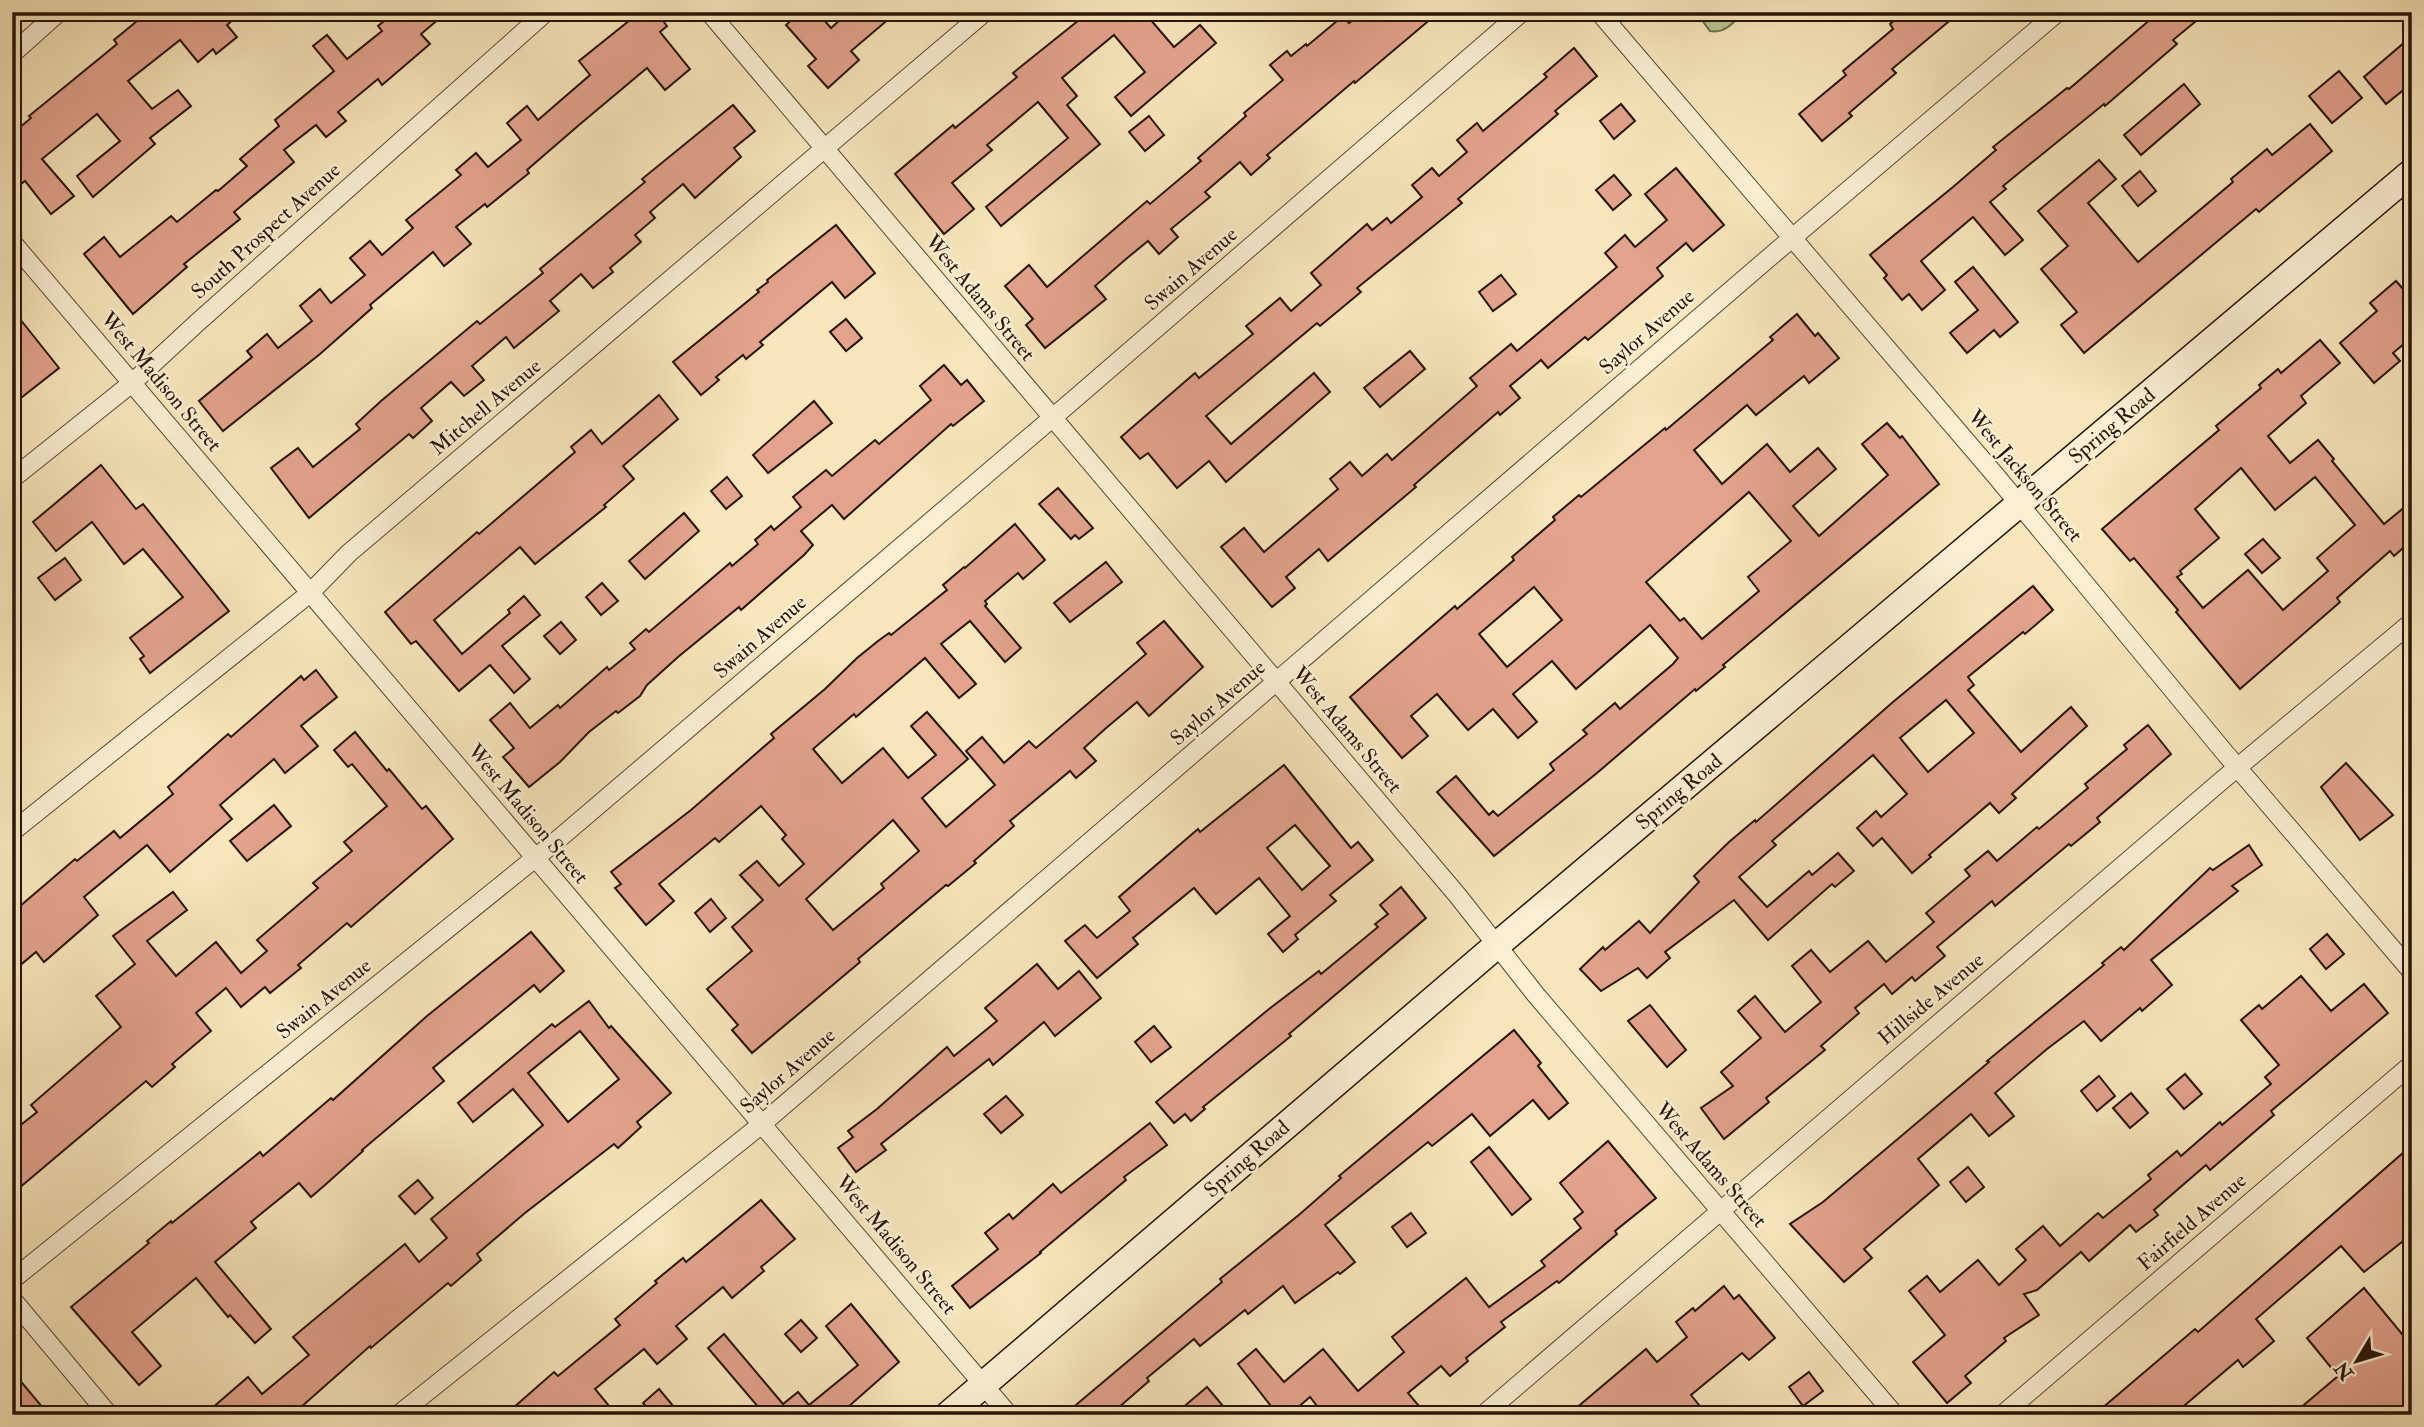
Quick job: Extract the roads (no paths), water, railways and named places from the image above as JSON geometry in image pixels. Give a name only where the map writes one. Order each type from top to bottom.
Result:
[{"type":"street","points":[[12,54],[59,12]]},
{"type":"street","name":"South Prospect Avenue","points":[[12,479],[132,383],[546,12]]},
{"type":"street","name":"West Adams Street","points":[[709,12],[1458,896],[1536,995],[1895,1415]]},
{"type":"street","name":"Mitchell Avenue","points":[[12,832],[310,593],[349,553],[985,12]]},
{"type":"street","name":"Swain Avenue","points":[[12,1280],[536,858],[1522,12]]},
{"type":"street","name":"West Jackson Street","points":[[1599,12],[2020,505],[2237,768],[2412,972]]},
{"type":"street","name":"Saylor Avenue","points":[[398,1415],[762,1124],[2058,12]]},
{"type":"street","name":"Spring Road","points":[[948,1415],[1497,945],[2412,172]]},
{"type":"street","name":"West Madison Street","points":[[12,242],[1009,1415]]},
{"type":"street","name":"Hillside Avenue","points":[[1483,1415],[1720,1209],[2412,622]]},
{"type":"street","name":"Fairfield Avenue","points":[[2002,1415],[2412,1064]]},
{"type":"street","points":[[12,1299],[109,1415]]}]
